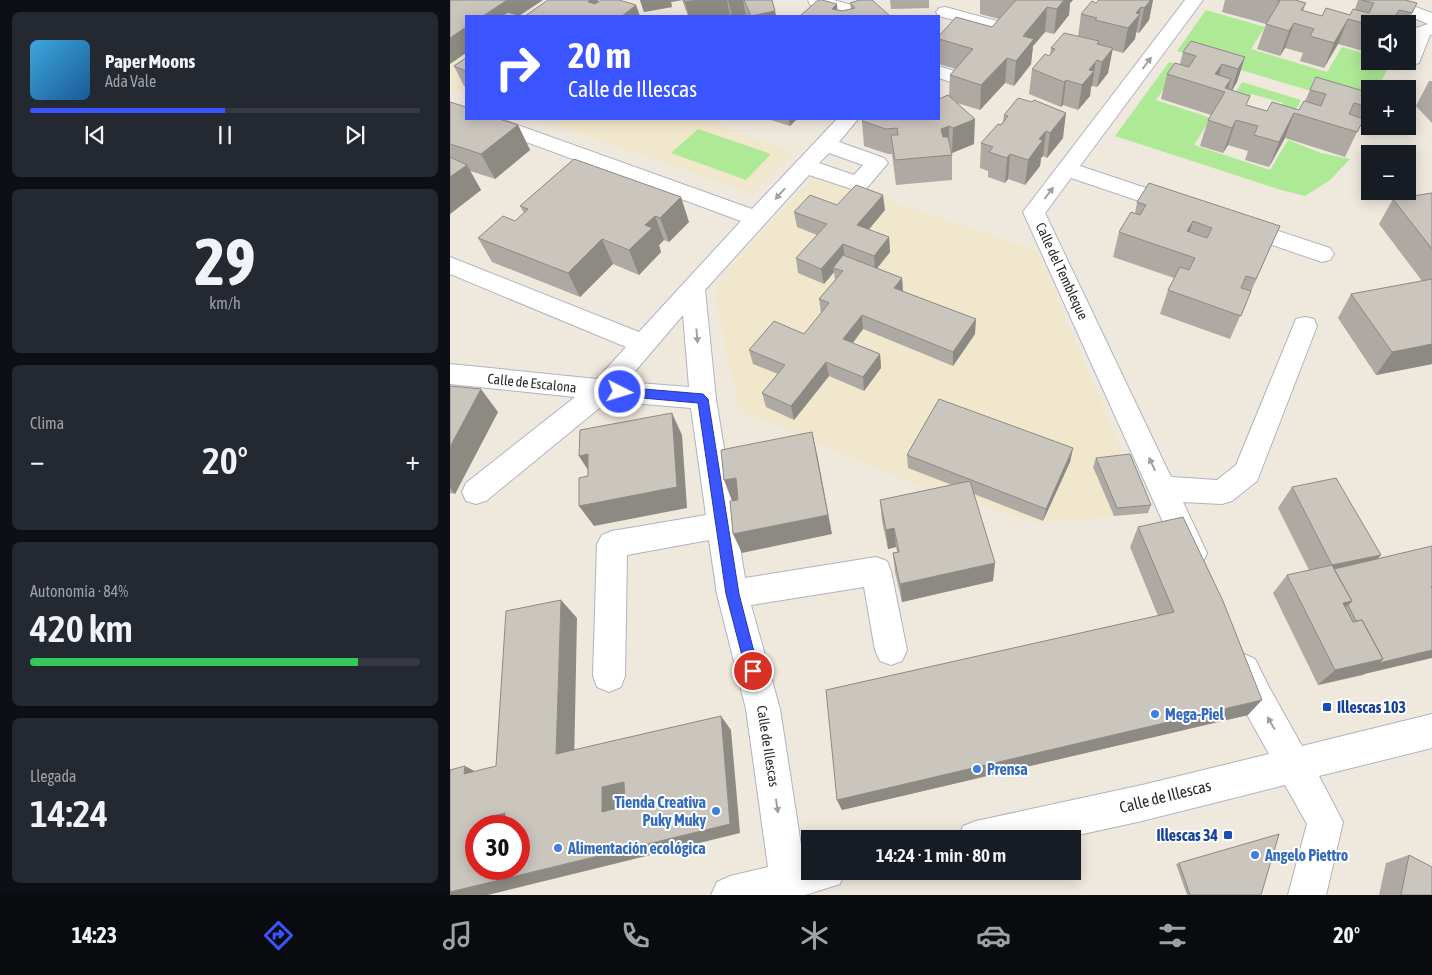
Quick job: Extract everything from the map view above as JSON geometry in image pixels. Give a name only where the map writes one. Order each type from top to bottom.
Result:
[{"type":"street","name":"Calle del Tembleque","points":[[1194,0],[1034,212],[1164,489],[1202,576]]},
{"type":"street","points":[[1377,0],[1403,7],[1432,20]]},
{"type":"street","points":[[816,1],[869,15]]},
{"type":"street","points":[[947,11],[1002,28]]},
{"type":"street","points":[[1416,48],[1422,32],[1432,30]]},
{"type":"street","points":[[940,72],[959,78]]},
{"type":"street","points":[[485,120],[757,218]]},
{"type":"street","points":[[476,492],[603,390],[693,288],[847,120]]},
{"type":"street","points":[[805,166],[858,184],[877,162],[825,144]]},
{"type":"street","points":[[1067,169],[1322,254]]},
{"type":"street","points":[[450,265],[643,344]]},
{"type":"street","name":"Calle de Illescas","points":[[693,288],[703,399],[732,594],[763,709],[788,880]]},
{"type":"street","points":[[1164,489],[1222,492],[1247,473],[1305,326]]},
{"type":"street","name":"Calle de Escalona","points":[[450,374],[703,399]]},
{"type":"street","points":[[609,676],[612,544],[723,525]]},
{"type":"street","points":[[732,594],[876,571],[890,650]]},
{"type":"street","points":[[1234,646],[1257,699],[1326,822],[1307,895]]},
{"type":"street","name":"Calle de Illescas","points":[[1016,830],[1142,802],[1432,731]]},
{"type":"street","points":[[730,895],[801,877]]},
{"type":"shaded area","points":[[465,54],[465,94],[450,88],[450,64]]},
{"type":"shaded area","points":[[541,120],[720,120],[716,125],[793,152],[753,194]]},
{"type":"shaded area","points":[[814,176],[1037,251],[1148,513],[1038,523],[916,485],[739,410],[715,295],[725,273]]},
{"type":"green space","points":[[1206,10],[1265,27],[1251,49],[1327,72],[1342,47],[1361,52],[1361,70],[1387,70],[1382,80],[1361,80],[1361,106],[1177,51]]},
{"type":"green space","points":[[1169,62],[1181,65],[1156,100],[1211,118],[1194,145],[1270,170],[1288,140],[1321,153],[1350,159],[1330,180],[1305,196],[1281,190],[1115,136]]},
{"type":"green space","points":[[1242,82],[1301,100],[1292,116],[1278,112],[1283,103],[1252,94],[1246,102],[1232,98]]},
{"type":"green space","points":[[698,129],[771,154],[746,180],[671,153]]},
{"type":"building","points":[[450,0],[507,0],[484,15],[465,15],[465,28],[450,38]]},
{"type":"building","points":[[548,0],[590,0],[588,2],[595,4],[601,0],[619,0],[636,5],[623,15],[526,15]]},
{"type":"building","points":[[744,0],[772,0],[775,11],[751,15]]},
{"type":"building","points":[[818,0],[837,4],[832,9],[842,11],[855,8],[850,3],[860,0],[872,0],[889,15],[801,15]]},
{"type":"building","points":[[1016,0],[1064,0],[1057,9],[1047,7],[1023,36],[1034,39],[1016,61],[1007,58],[981,85],[950,75],[973,49],[940,39],[940,35],[956,17],[992,27]]},
{"type":"building","points":[[1099,0],[1151,0],[1136,13],[1140,14],[1128,28],[1095,20],[1097,18],[1081,14],[1092,1],[1096,3]]},
{"type":"building","points":[[1277,0],[1295,0],[1306,3],[1301,10],[1322,16],[1326,8],[1350,15],[1353,9],[1369,13],[1374,3],[1361,0],[1405,0],[1417,3],[1412,13],[1399,10],[1396,15],[1361,15],[1361,23],[1348,19],[1334,43],[1310,36],[1314,29],[1294,23],[1289,31],[1266,24],[1280,1]]},
{"type":"building","points":[[508,12],[517,15],[504,15]]},
{"type":"building","points":[[1064,33],[1099,41],[1097,44],[1113,48],[1102,62],[1097,60],[1089,70],[1094,71],[1082,85],[1066,80],[1064,82],[1032,69],[1045,54],[1049,56],[1055,49],[1051,48]]},
{"type":"building","points":[[1191,41],[1245,57],[1238,69],[1222,64],[1215,74],[1231,79],[1225,88],[1250,96],[1246,105],[1267,111],[1272,102],[1299,110],[1304,101],[1321,106],[1326,94],[1310,90],[1316,77],[1361,90],[1361,105],[1354,103],[1349,114],[1361,118],[1361,125],[1357,132],[1294,113],[1279,142],[1254,135],[1258,126],[1236,120],[1232,128],[1208,120],[1225,92],[1167,74],[1175,63],[1189,67],[1196,56],[1183,52]]},
{"type":"building","points":[[465,59],[465,71],[454,66]]},
{"type":"building","points":[[948,95],[975,119],[953,128],[949,126],[941,129],[943,137],[948,137],[952,155],[895,160],[891,135],[898,135],[897,128],[886,129],[862,121],[940,120],[940,99]]},
{"type":"building","points":[[1018,98],[1032,102],[1034,100],[1066,113],[1050,133],[1046,131],[1039,139],[1043,140],[1028,160],[1010,154],[1007,158],[989,152],[993,147],[981,143],[998,124],[1001,125],[1008,116],[1004,115]]},
{"type":"building","points":[[450,102],[465,107],[465,120],[502,120],[518,125],[481,154],[450,144]]},
{"type":"building","points":[[450,157],[467,165],[450,177]]},
{"type":"building","points":[[574,159],[681,197],[660,218],[655,216],[645,225],[652,228],[629,250],[602,239],[568,273],[478,238],[503,216],[515,221],[528,209],[520,206]]},
{"type":"building","points":[[1149,183],[1280,226],[1256,279],[1246,276],[1241,288],[1251,291],[1241,316],[1168,290],[1180,267],[1189,270],[1195,258],[1119,232],[1131,212],[1140,215],[1146,205],[1137,202]],"holes":[[[1193,221],[1212,228],[1207,238],[1187,231]]]},
{"type":"building","points":[[856,185],[883,195],[857,225],[889,237],[874,256],[843,244],[821,269],[796,258],[827,224],[794,212],[810,195],[837,205]]},
{"type":"building","points":[[1432,193],[1432,249],[1394,200],[1416,200],[1416,195]]},
{"type":"building","points":[[843,255],[902,278],[894,288],[976,319],[953,352],[862,315],[843,339],[880,354],[863,377],[826,362],[791,406],[762,393],[785,365],[749,350],[774,321],[804,334],[829,303],[819,299],[843,271],[833,268]]},
{"type":"building","points":[[1432,279],[1432,344],[1392,352],[1351,294]]},
{"type":"building","points":[[450,386],[481,389],[450,447]]},
{"type":"building","points":[[939,399],[1073,448],[1046,509],[907,455]]},
{"type":"building","points":[[672,413],[677,487],[579,506],[579,478],[588,476],[588,454],[579,456],[580,430]]},
{"type":"building","points":[[812,432],[828,515],[733,534],[730,501],[738,500],[736,478],[724,480],[721,450]]},
{"type":"building","points":[[1130,454],[1151,505],[1117,508],[1096,458]]},
{"type":"building","points":[[1336,478],[1381,555],[1332,565],[1292,487]]},
{"type":"building","points":[[970,481],[995,563],[900,584],[893,553],[899,552],[894,528],[886,530],[880,500]]},
{"type":"building","points":[[1183,517],[1223,601],[1262,700],[837,800],[826,690],[1174,612],[1138,527]]},
{"type":"building","points":[[1432,546],[1432,650],[1379,663],[1383,659],[1362,620],[1356,621],[1348,605],[1352,601],[1334,569]]},
{"type":"building","points":[[1332,565],[1352,601],[1343,603],[1353,622],[1362,620],[1383,659],[1335,670],[1287,575]]},
{"type":"building","points":[[561,600],[556,754],[721,716],[730,824],[530,873],[530,815],[505,815],[505,813],[497,815],[465,815],[465,880],[499,880],[450,892],[450,770],[465,766],[464,774],[496,766],[506,611]],"holes":[[[624,782],[625,806],[602,812],[602,787]]]},
{"type":"building","points":[[1279,834],[1261,895],[1190,895],[1179,863]]},
{"type":"building","points":[[1409,855],[1432,867],[1432,895],[1401,895]]},
{"type":"place","name":"Illescas 103","points":[[1327,707]]},
{"type":"place","name":"Mega-Piel","points":[[1155,714]]},
{"type":"place","name":"Prensa","points":[[977,769]]},
{"type":"place","name":"Tienda Creativa Puky Muky","points":[[716,811]]},
{"type":"place","name":"Illescas 34","points":[[1228,835]]},
{"type":"place","name":"Alimentación ecológica","points":[[558,848]]},
{"type":"place","name":"Angelo Piettro","points":[[1255,855]]},
{"type":"route","points":[[620,392],[703,399],[732,594],[753,671]]}]
